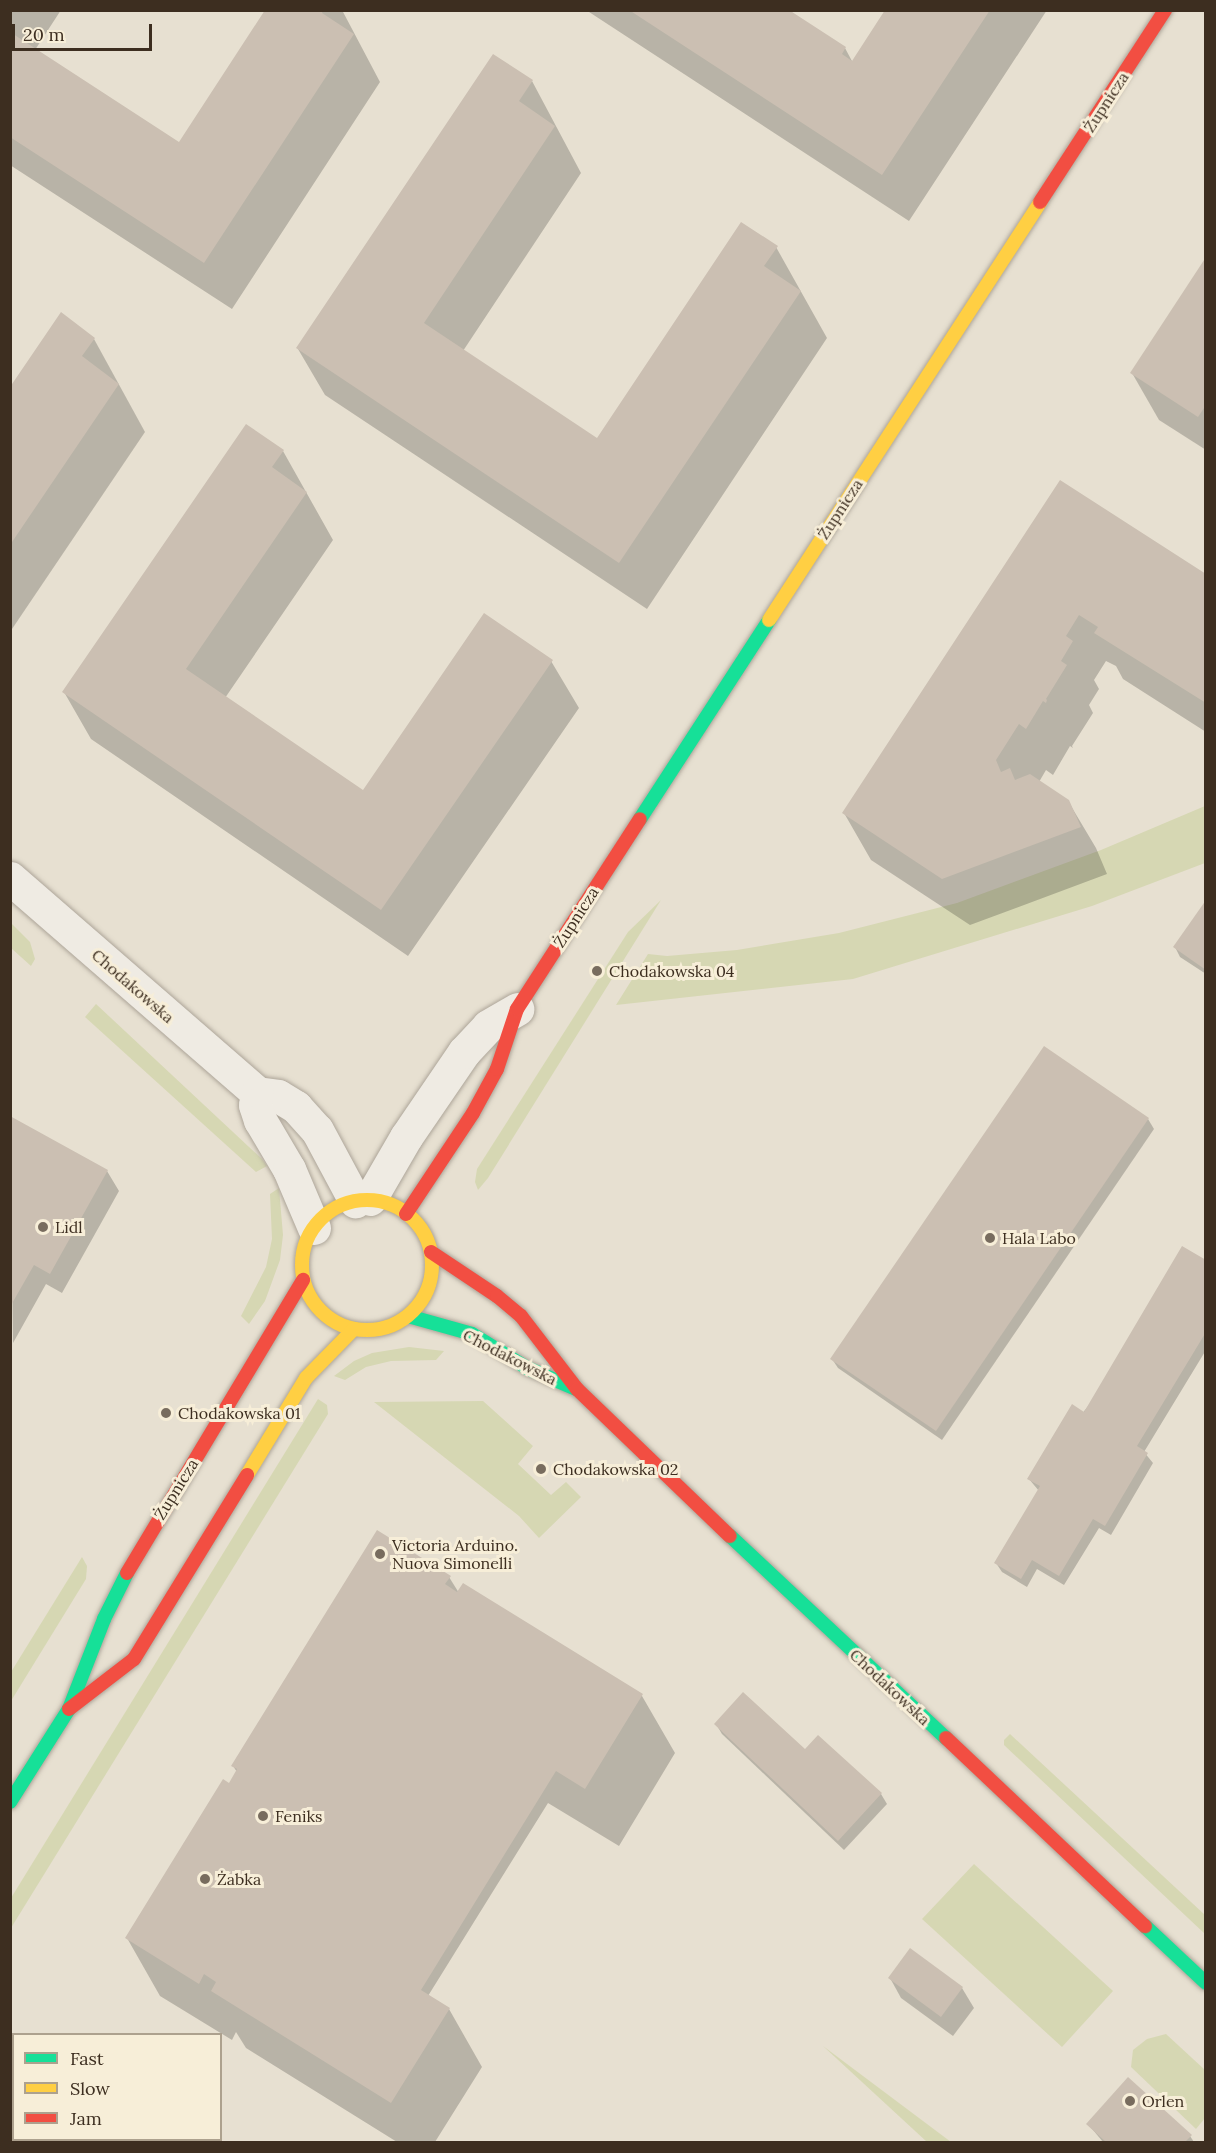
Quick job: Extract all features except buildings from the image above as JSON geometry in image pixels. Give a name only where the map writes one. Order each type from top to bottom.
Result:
[{"type":"street","name":"Żupnicza","points":[[406,1214],[473,1113],[497,1069],[518,1010],[1166,10]]},
{"type":"street","name":"Chodakowska","points":[[10,878],[257,1093],[278,1096],[296,1107],[316,1130],[363,1200]]},
{"type":"street","name":"Żupnicza","points":[[363,1200],[464,1052],[488,1026],[518,1010]]},
{"type":"street","points":[[257,1093],[255,1105],[260,1120],[289,1169],[314,1228]]},
{"type":"street","points":[[363,1200],[388,1203],[406,1214],[425,1236],[431,1252],[432,1269],[429,1286],[420,1302],[408,1316],[392,1326],[373,1330],[354,1329],[336,1323],[321,1312],[310,1297],[303,1280],[301,1261],[306,1242],[325,1215],[363,1200]]},
{"type":"street","name":"Chodakowska","points":[[431,1252],[497,1296],[521,1316],[577,1389],[1206,1983]]},
{"type":"street","name":"Żupnicza","points":[[10,1803],[69,1709],[104,1619],[138,1551],[290,1307],[303,1280]]},
{"type":"street","name":"Chodakowska","points":[[408,1316],[472,1334],[527,1368],[577,1389]]},
{"type":"street","name":"Żupnicza","points":[[69,1709],[134,1659],[306,1378],[328,1352],[354,1329]]},
{"type":"green space","points":[[1205,806],[1205,863],[1092,906],[853,979],[616,1005],[648,954],[667,956],[737,950],[839,933],[957,903],[1101,850]]},
{"type":"green space","points":[[661,900],[488,1178],[478,1190],[475,1182],[477,1169],[628,932]]},
{"type":"green space","points":[[11,923],[30,942],[35,959],[31,966],[11,948]]},
{"type":"green space","points":[[96,1004],[267,1166],[256,1172],[85,1017]]},
{"type":"green space","points":[[279,1188],[283,1235],[280,1260],[265,1301],[249,1324],[241,1316],[266,1267],[272,1239],[270,1194]]},
{"type":"green space","points":[[409,1347],[444,1351],[436,1360],[391,1361],[366,1367],[345,1380],[334,1376],[354,1361],[372,1353]]},
{"type":"green space","points":[[318,1399],[327,1405],[328,1414],[11,1928],[11,1898]]},
{"type":"green space","points":[[483,1401],[533,1446],[518,1464],[551,1495],[566,1482],[581,1497],[539,1538],[519,1516],[374,1402]]},
{"type":"green space","points":[[82,1557],[87,1566],[86,1579],[11,1701],[11,1672]]},
{"type":"green space","points":[[1010,1734],[1205,1915],[1205,1934],[1004,1745],[1004,1740]]},
{"type":"green space","points":[[974,1864],[1113,1991],[1062,2047],[922,1919]]},
{"type":"green space","points":[[1166,2034],[1205,2070],[1205,2118],[1196,2129],[1131,2067],[1133,2050],[1147,2039]]},
{"type":"green space","points":[[823,2046],[951,2142],[927,2142]]},
{"type":"traffic: fast","points":[[640,819],[769,620]]},
{"type":"traffic: fast","points":[[408,1316],[472,1334],[527,1368],[576,1389]]},
{"type":"traffic: fast","points":[[730,1536],[946,1738]]},
{"type":"traffic: fast","points":[[10,1802],[69,1709],[104,1619],[127,1573]]},
{"type":"traffic: fast","points":[[1145,1926],[1206,1983]]},
{"type":"traffic: slow","points":[[769,620],[1040,202]]},
{"type":"traffic: slow","points":[[367,1200],[392,1205],[413,1219],[427,1240],[432,1265],[427,1290],[413,1311],[392,1325],[367,1330],[342,1325],[321,1311],[307,1290],[302,1265],[307,1240],[321,1219],[342,1205],[367,1200]]},
{"type":"traffic: slow","points":[[247,1475],[306,1378],[354,1329]]},
{"type":"traffic: jam","points":[[1040,202],[1165,10]]},
{"type":"traffic: jam","points":[[406,1214],[473,1113],[497,1069],[517,1009],[640,819]]},
{"type":"traffic: jam","points":[[431,1252],[497,1296],[521,1316],[577,1389],[730,1536]]},
{"type":"traffic: jam","points":[[127,1573],[303,1280]]},
{"type":"traffic: jam","points":[[69,1709],[134,1659],[247,1475]]},
{"type":"traffic: jam","points":[[946,1738],[1145,1926]]},
{"type":"place","name":"Chodakowska 04","points":[[597,971]]},
{"type":"place","name":"Lidl","points":[[43,1227]]},
{"type":"place","name":"Hala Labo","points":[[990,1238]]},
{"type":"place","name":"Chodakowska 01","points":[[166,1413]]},
{"type":"place","name":"Chodakowska 02","points":[[541,1469]]},
{"type":"place","name":"Victoria Arduino. Nuova Simonelli","points":[[380,1554]]},
{"type":"place","name":"Feniks","points":[[263,1816]]},
{"type":"place","name":"Żabka","points":[[205,1879]]},
{"type":"place","name":"Orlen","points":[[1130,2101]]}]
